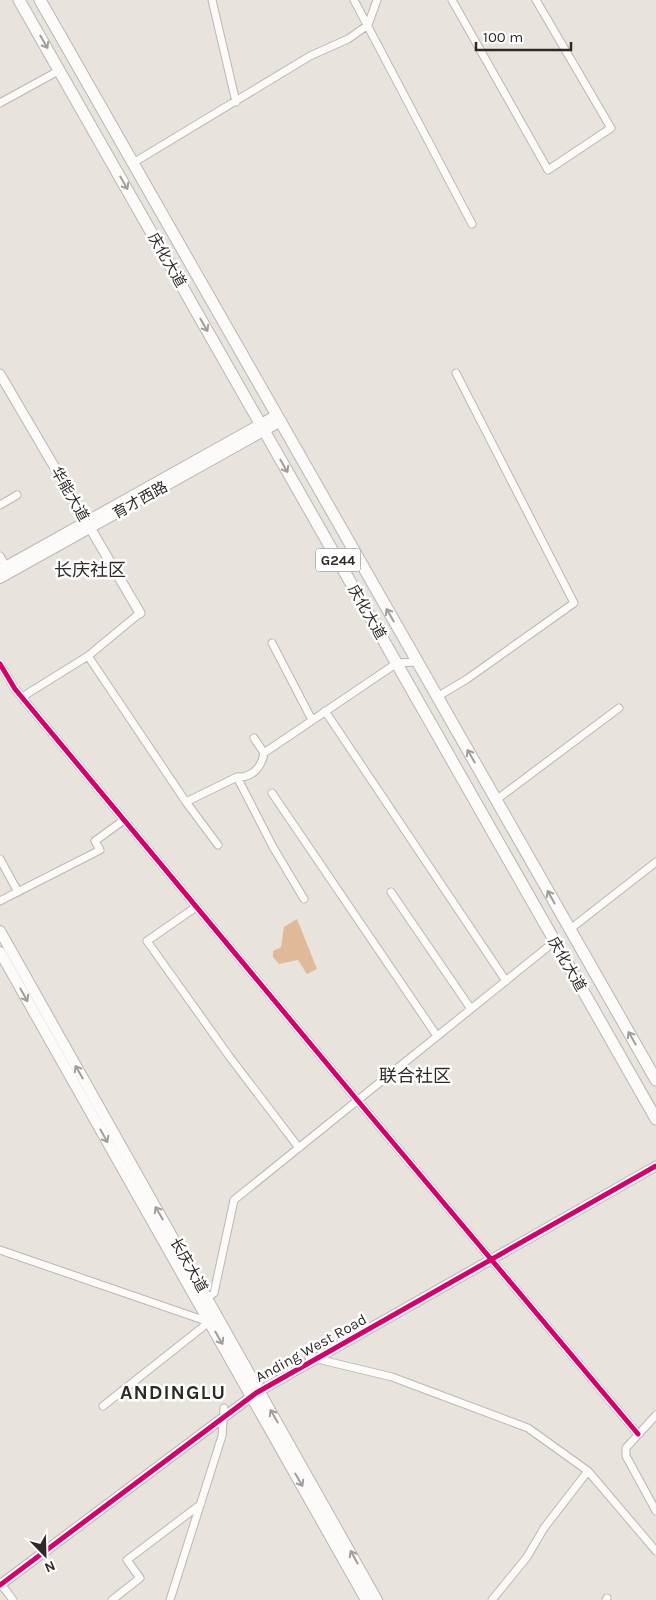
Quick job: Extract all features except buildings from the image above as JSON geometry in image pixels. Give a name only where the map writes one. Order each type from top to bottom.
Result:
[{"type":"highway","name":"庆化大道","points":[[19,0],[656,1119]]},
{"type":"highway","name":"庆化大道","points":[[40,0],[656,1080]]},
{"type":"main road","name":"育才西路","points":[[0,578],[86,526],[279,418]]},
{"type":"main road","name":"育才西路","points":[[3,568],[86,526]]},
{"type":"main road","name":"长庆大道","points":[[0,931],[207,1298],[254,1391],[366,1600]]},
{"type":"main road","name":"长庆大道","points":[[0,952],[209,1322],[254,1391],[377,1600]]},
{"type":"street","points":[[212,0],[236,102]]},
{"type":"street","points":[[354,0],[472,224]]},
{"type":"street","points":[[133,163],[310,56],[348,39],[368,25],[377,0]]},
{"type":"street","points":[[452,0],[548,170],[612,128],[536,0]]},
{"type":"street","points":[[0,103],[60,70]]},
{"type":"street","points":[[437,697],[467,679],[574,603],[456,373]]},
{"type":"street","name":"华能大道","points":[[0,374],[86,526]]},
{"type":"street","name":"华能大道","points":[[0,382],[138,615]]},
{"type":"street","points":[[0,505],[17,495]]},
{"type":"street","points":[[0,556],[3,568]]},
{"type":"street","points":[[22,697],[88,656],[138,615]]},
{"type":"street","points":[[272,643],[312,720]]},
{"type":"street","points":[[88,656],[186,802],[218,845]]},
{"type":"street","points":[[186,802],[237,777],[244,778],[257,769],[264,753],[397,663],[418,662]]},
{"type":"street","points":[[0,664],[22,697],[489,1259],[638,1434]]},
{"type":"street","points":[[496,800],[619,708]]},
{"type":"street","points":[[325,711],[506,981]]},
{"type":"street","points":[[254,738],[264,753]]},
{"type":"street","points":[[237,777],[273,847],[304,899]]},
{"type":"street","points":[[272,793],[437,1036]]},
{"type":"street","points":[[0,901],[100,850],[95,841],[124,820]]},
{"type":"street","points":[[0,859],[18,892]]},
{"type":"street","points":[[569,930],[656,862]]},
{"type":"street","points":[[391,892],[471,1009]]},
{"type":"street","points":[[196,907],[147,941],[229,1056],[299,1148]]},
{"type":"street","points":[[207,1298],[214,1293],[234,1200],[358,1102],[554,942]]},
{"type":"street","name":"Anding West Road","points":[[489,1259],[656,1161]]},
{"type":"street","name":"Anding West Road","points":[[0,1583],[254,1391],[656,1166]]},
{"type":"street","points":[[0,1250],[209,1322]]},
{"type":"street","points":[[103,1406],[209,1322]]},
{"type":"street","points":[[312,1358],[392,1377],[528,1428],[588,1472],[656,1551]]},
{"type":"street","points":[[170,1600],[222,1436],[224,1412]]},
{"type":"street","points":[[656,1415],[626,1448],[626,1456],[656,1511]]},
{"type":"street","points":[[492,1600],[528,1557],[544,1528],[588,1472]]},
{"type":"street","points":[[112,1600],[140,1578],[127,1560],[202,1504]]},
{"type":"street","points":[[0,1583],[13,1600]]},
{"type":"shaded area","points":[[297,919],[317,969],[307,974],[298,960],[279,964],[273,957],[273,951],[281,947],[284,927]]},
{"type":"cycle path","points":[[0,664],[15,689],[638,1434]]},
{"type":"cycle path","points":[[0,1585],[256,1393],[656,1166]]},
{"type":"district","name":"长庆社区","points":[[90,570]]},
{"type":"district","name":"联合社区","points":[[415,1076]]},
{"type":"district","name":"ANDINGLU","points":[[173,1392]]}]
